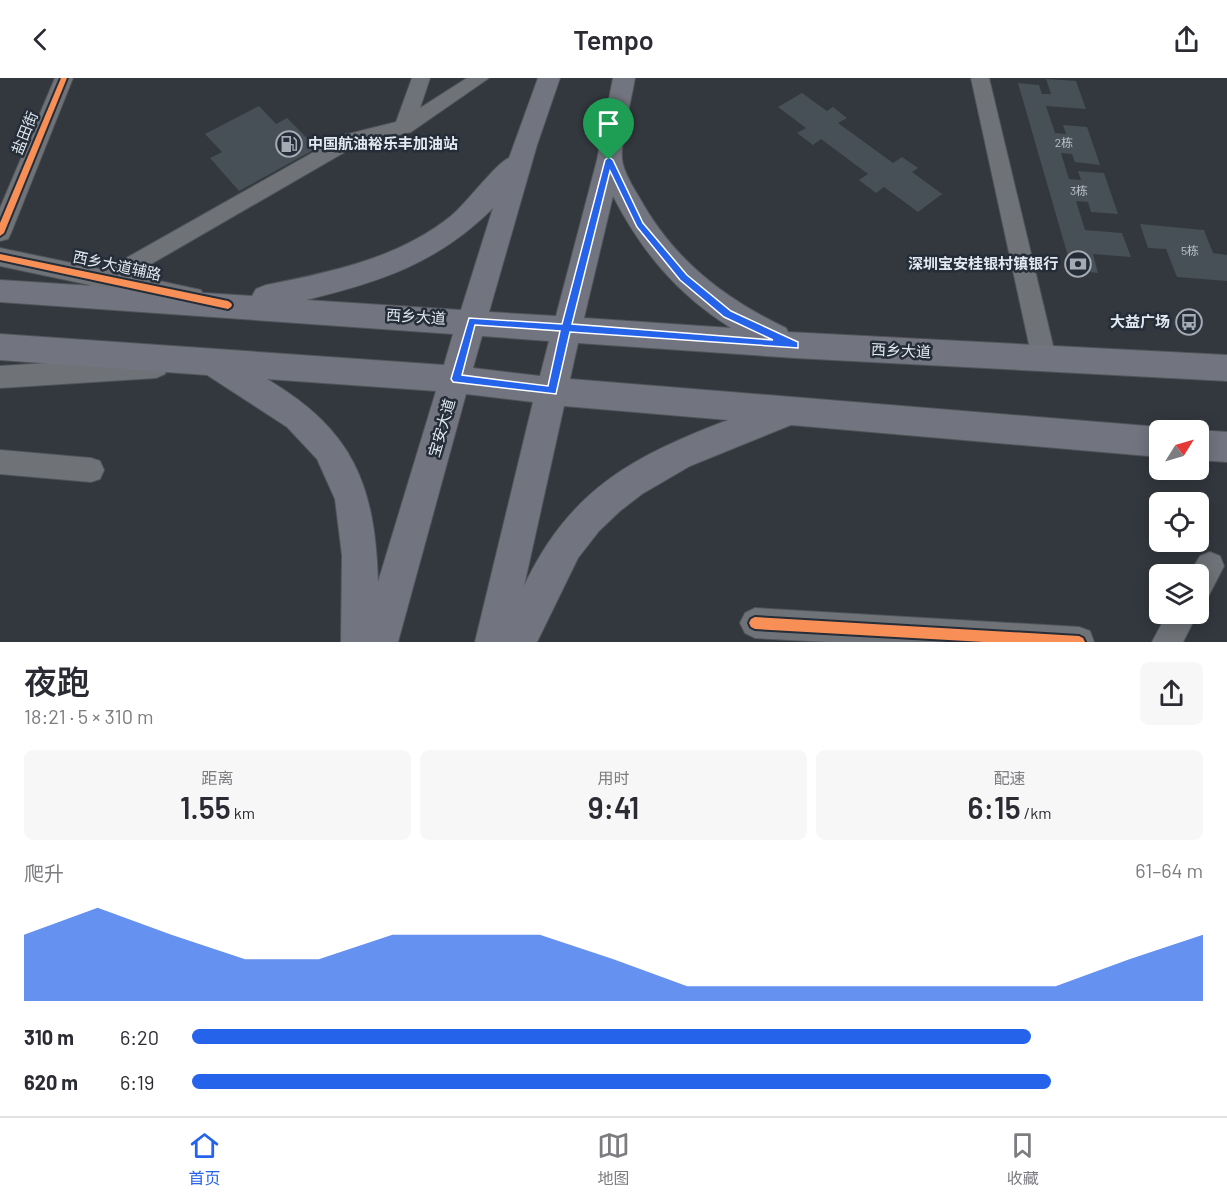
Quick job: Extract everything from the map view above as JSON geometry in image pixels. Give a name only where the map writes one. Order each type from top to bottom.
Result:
[{"type":"main road","points":[[228,305],[356,278],[397,264],[453,231],[498,187],[525,145],[539,78]]},
{"type":"main road","name":"宝安大道","points":[[380,642],[472,321],[525,145],[549,78]]},
{"type":"main road","points":[[494,642],[566,328],[609,160],[624,78]]},
{"type":"main road","points":[[609,160],[640,225],[683,278],[727,314],[795,345]]},
{"type":"main road","name":"西乡大道","points":[[0,291],[101,288],[228,305],[795,345],[1227,368]]},
{"type":"main road","points":[[0,347],[456,379],[552,391],[1149,441]]},
{"type":"main road","points":[[214,363],[308,425],[332,452],[347,481],[357,518],[361,565],[360,642]]},
{"type":"main road","points":[[518,642],[564,549],[587,519],[632,483],[674,456],[792,410]]},
{"type":"main road","points":[[1209,446],[1227,447]]},
{"type":"street","name":"盐田街","points":[[0,233],[64,78]]},
{"type":"street","points":[[404,127],[421,78]]},
{"type":"street","points":[[101,288],[351,140],[404,127],[480,78]]},
{"type":"street","points":[[980,78],[1044,358]]},
{"type":"street","name":"西乡大道辅路","points":[[0,257],[101,288]]},
{"type":"street","points":[[0,377],[214,363]]},
{"type":"street","points":[[0,462],[90,470]]},
{"type":"street","points":[[1167,642],[1177,624]]},
{"type":"street","points":[[760,633],[1079,642]]},
{"type":"building","points":[[1046,79],[1076,81],[1086,109],[1046,106],[1055,133],[1066,134],[1063,125],[1087,127],[1100,165],[1075,162],[1072,154],[1061,153],[1069,179],[1081,180],[1078,171],[1104,173],[1118,214],[1091,212],[1088,202],[1076,201],[1085,230],[1122,233],[1131,257],[1093,254],[1098,273],[1072,270],[1018,83],[1039,85],[1042,94],[1051,94]]},
{"type":"building","points":[[802,93],[827,111],[833,107],[847,118],[838,123],[893,163],[902,157],[918,168],[912,172],[942,194],[918,212],[884,187],[876,193],[859,180],[868,174],[821,139],[813,145],[797,133],[806,128],[778,107]]},
{"type":"building","points":[[259,106],[276,124],[287,118],[317,148],[239,191],[210,158],[222,152],[205,134]]},
{"type":"building","points":[[1140,224],[1204,230],[1213,253],[1227,255],[1227,281],[1177,277],[1166,249],[1148,248]]},
{"type":"cycle path","points":[[0,233],[64,78]]},
{"type":"cycle path","points":[[0,257],[228,305]]},
{"type":"cycle path","points":[[755,623],[1079,642]]},
{"type":"place","name":"中国航油裕乐丰加油站","points":[[289,144]]},
{"type":"place","name":"深圳宝安桂银村镇银行","points":[[1078,264]]},
{"type":"place","name":"大益广场","points":[[1189,322]]},
{"type":"route","points":[[609,160],[566,328],[472,321],[456,379],[552,391],[566,328],[795,345],[727,314],[683,278],[661,254],[640,225],[623,194],[609,160]]}]
